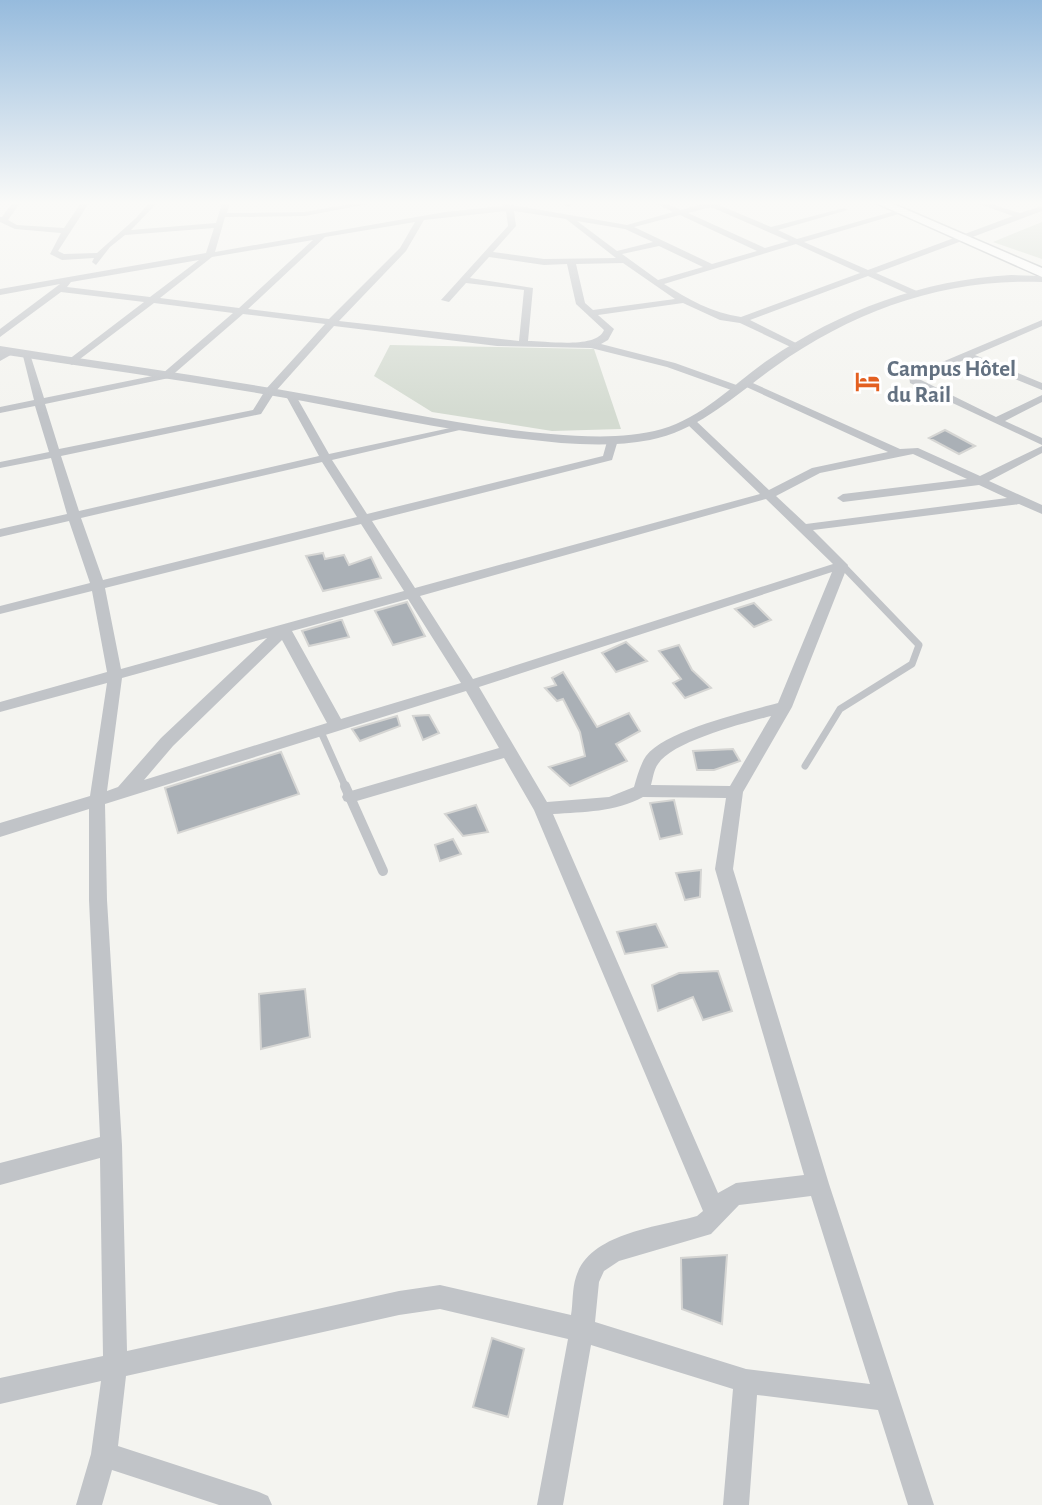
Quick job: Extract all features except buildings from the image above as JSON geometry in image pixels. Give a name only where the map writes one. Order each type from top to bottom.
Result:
[{"type":"street","points":[[89,277],[91,273]]},
{"type":"street","points":[[0,292],[112,273]]},
{"type":"street","points":[[72,362],[188,273]]},
{"type":"street","points":[[0,410],[165,376],[282,273]]},
{"type":"street","points":[[0,466],[257,412],[270,391],[379,273]]},
{"type":"street","points":[[446,300],[471,273]]},
{"type":"street","points":[[574,273],[581,304],[609,329],[608,336],[591,345]]},
{"type":"street","points":[[644,273],[685,300],[731,321],[742,320],[864,273]]},
{"type":"street","points":[[657,283],[690,273]]},
{"type":"street","points":[[870,273],[916,294]]},
{"type":"street","points":[[9,353],[270,391],[460,427],[570,439],[612,440],[665,434],[691,422],[797,347],[856,315],[916,294],[976,280],[1016,277],[1042,279]]},
{"type":"street","points":[[465,280],[529,288],[523,344]]},
{"type":"street","points":[[0,334],[69,281]]},
{"type":"street","points":[[62,289],[523,344],[591,345],[742,386],[899,453]]},
{"type":"street","points":[[589,313],[685,300]]},
{"type":"street","points":[[742,320],[797,347]]},
{"type":"street","points":[[1042,323],[913,378],[915,383],[1042,442]]},
{"type":"street","points":[[9,353],[39,402],[57,453],[74,516],[98,586],[115,676],[97,802],[111,1145],[115,1366],[104,1454],[89,1505]]},
{"type":"street","points":[[965,355],[1042,387]]},
{"type":"street","points":[[291,396],[326,459],[470,685],[542,809],[716,1215]]},
{"type":"street","points":[[996,421],[1042,398]]},
{"type":"street","points":[[691,422],[842,565]]},
{"type":"street","points":[[0,533],[460,427]]},
{"type":"street","points":[[0,610],[608,458],[612,440]]},
{"type":"street","points":[[844,498],[980,481],[1042,449]]},
{"type":"street","points":[[0,707],[414,595],[768,495],[816,470],[914,450],[1042,510]]},
{"type":"street","points":[[803,528],[1021,500]]},
{"type":"street","points":[[0,830],[337,727],[842,565]]},
{"type":"street","points":[[842,565],[784,707],[735,793],[724,869],[818,1184],[921,1505]]},
{"type":"street","points":[[284,630],[337,727]]},
{"type":"street","points":[[122,794],[167,742],[284,630]]},
{"type":"street","points":[[641,791],[653,759],[668,747],[705,731],[784,707]]},
{"type":"street","points":[[350,797],[509,751]]},
{"type":"street","points":[[542,809],[610,803],[624,800],[641,791],[735,793]]},
{"type":"street","points":[[0,1174],[111,1145]]},
{"type":"street","points":[[550,1505],[582,1331],[587,1279],[596,1263],[613,1251],[704,1226],[716,1215],[724,1201],[736,1194],[818,1184]]},
{"type":"street","points":[[0,1391],[399,1303],[440,1297],[582,1331],[746,1381],[887,1399]]},
{"type":"street","points":[[736,1505],[746,1381]]},
{"type":"street","points":[[104,1454],[259,1505]]},
{"type":"lane","points":[[805,766],[840,709],[912,664],[919,645],[842,565]]},
{"type":"lane","points":[[321,732],[383,871]]},
{"type":"shaded area","points":[[390,345],[594,349],[621,429],[552,431],[432,412],[374,376]]},
{"type":"place","name":"Campus Hôtel du Rail","points":[[867,382]]}]
